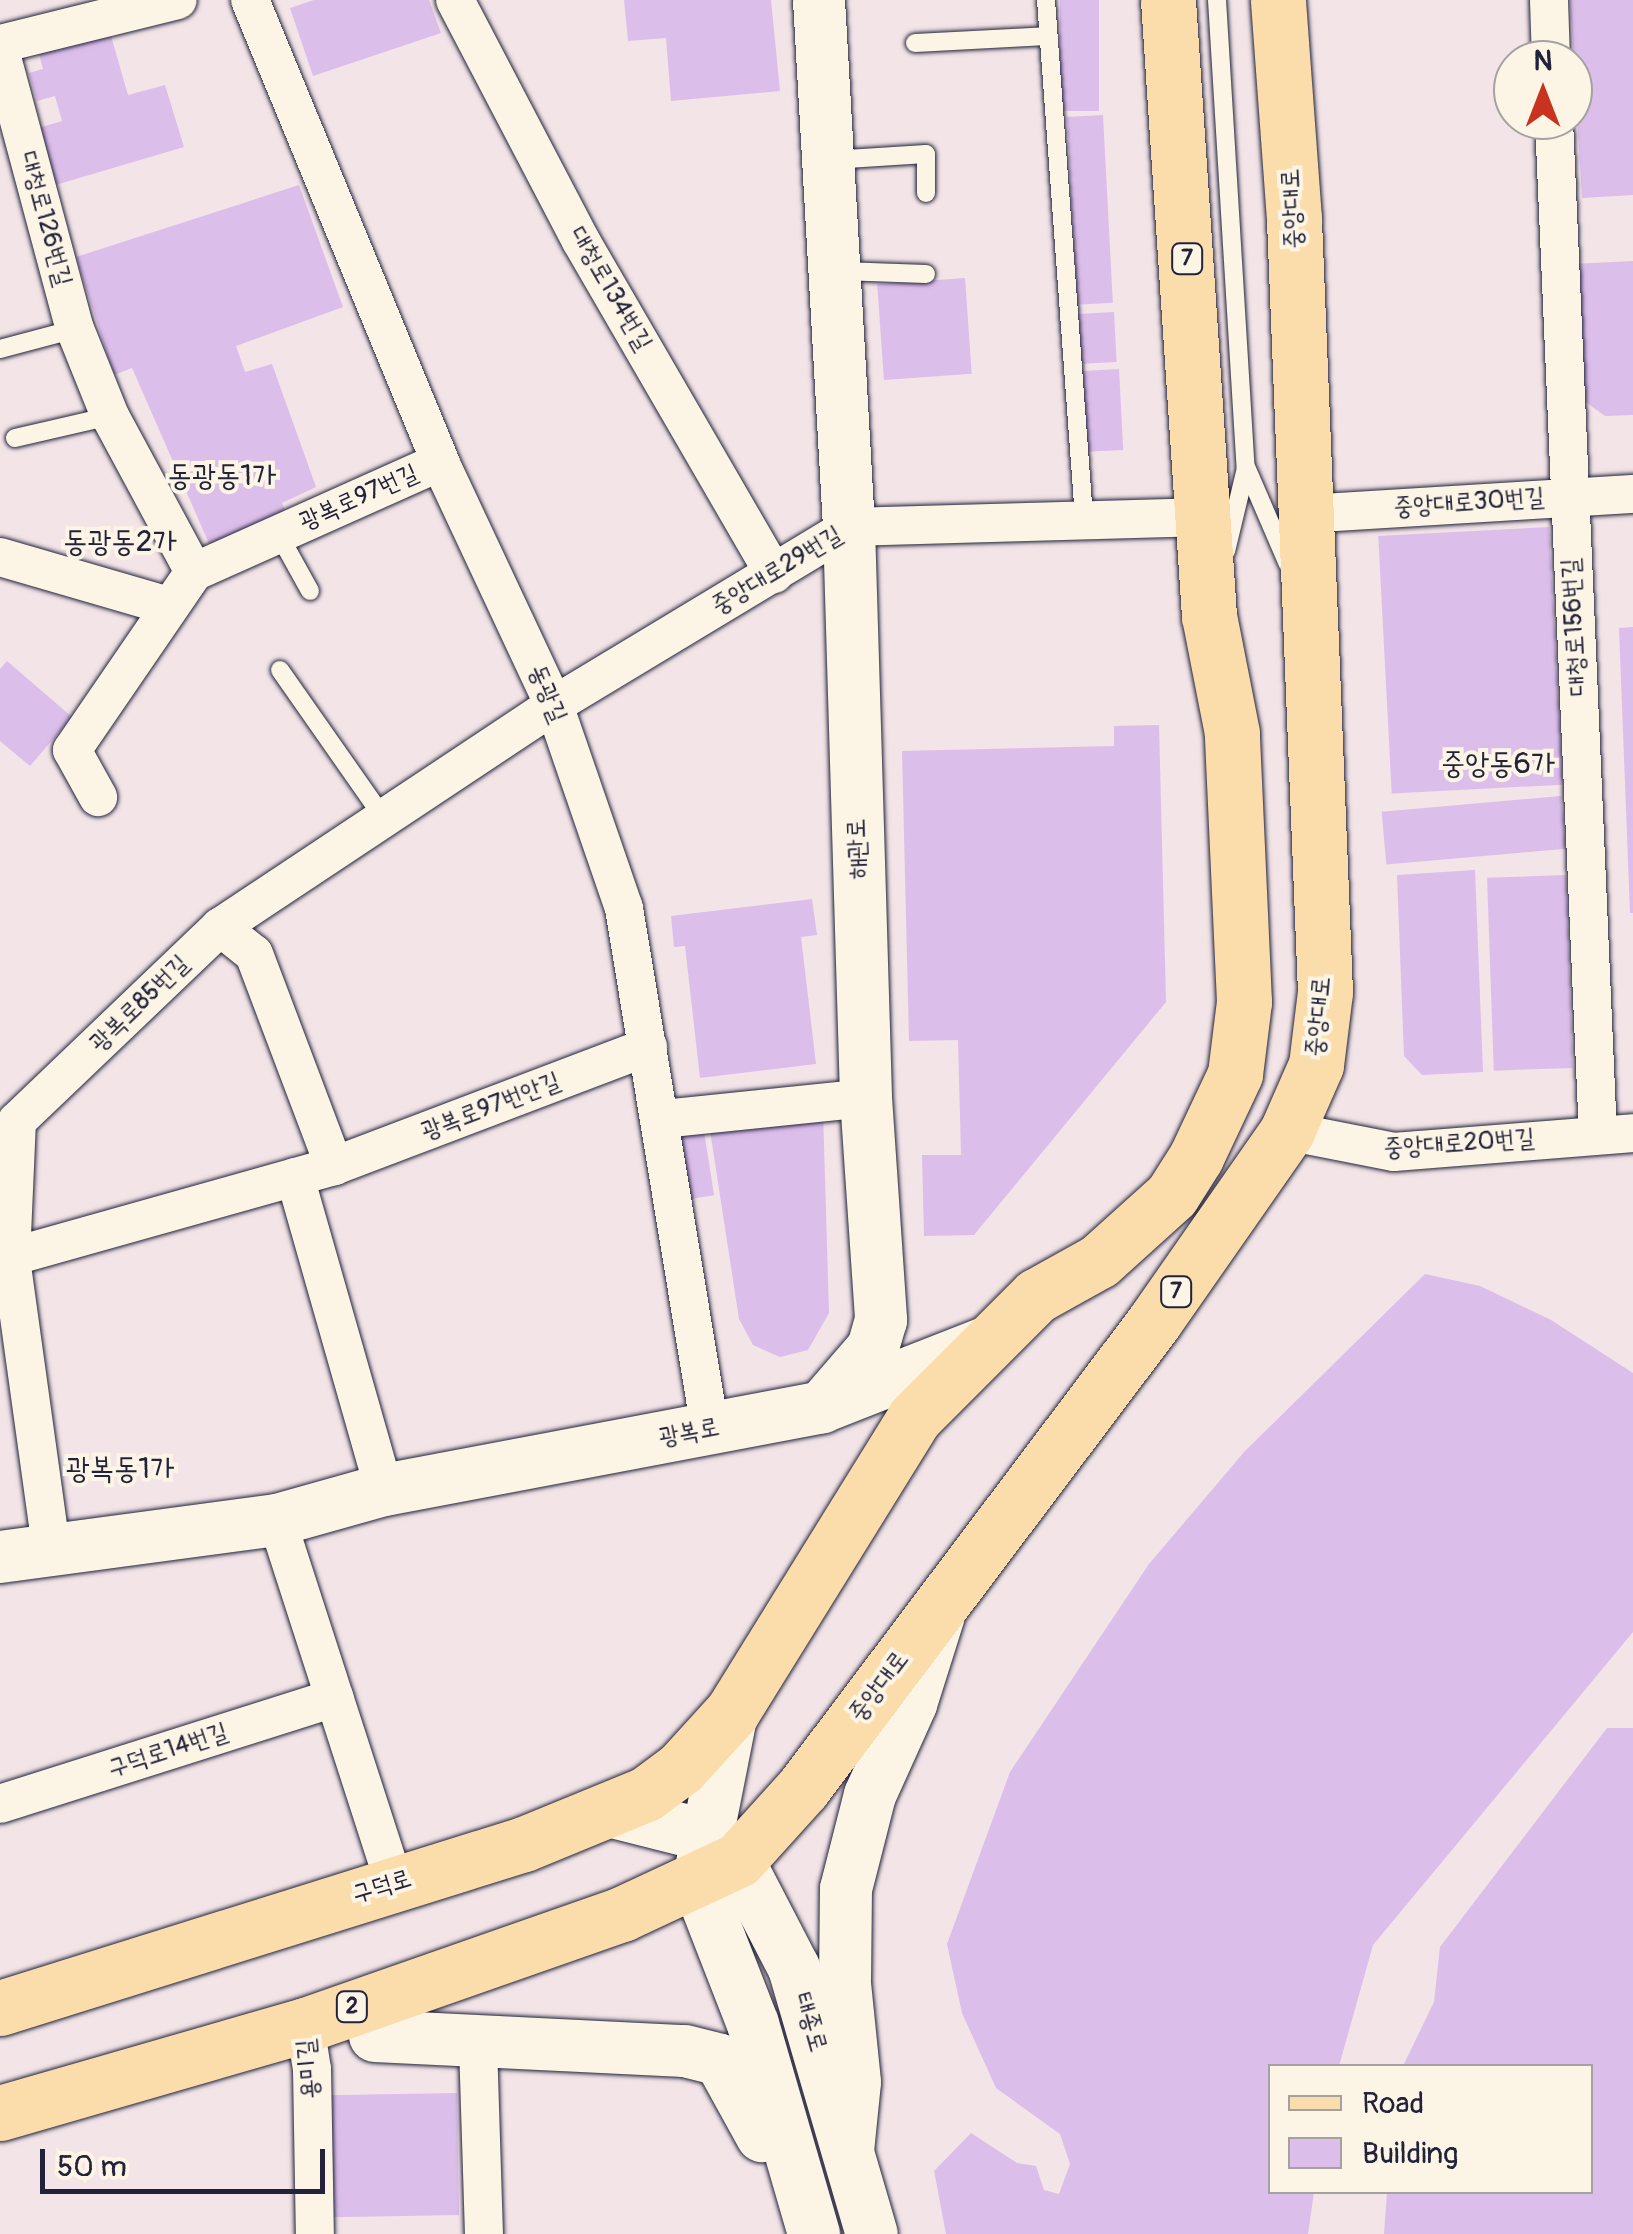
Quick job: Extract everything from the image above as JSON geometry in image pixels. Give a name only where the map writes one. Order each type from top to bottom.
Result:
[{"type":"main road","name":"해관로","points":[[819,0],[849,527],[866,1098],[881,1320],[873,1348],[822,1407]]},
{"type":"main road","name":"7","points":[[732,1712],[914,1418],[1036,1296],[1099,1261],[1172,1196],[1236,1074],[1244,1002],[1232,733],[1210,616],[1168,0]]},
{"type":"main road","name":"중앙대로","points":[[713,1859],[803,1788],[1198,1262],[1287,1131],[1316,1065],[1325,992],[1306,514],[1278,0]]},
{"type":"main road","name":"광복로","points":[[0,1557],[51,1547],[277,1520],[384,1490],[822,1407],[985,1343]]},
{"type":"main road","points":[[848,2151],[855,2082],[845,1983],[846,1889],[870,1795],[911,1704],[942,1603]]},
{"type":"main road","points":[[732,1712],[713,1859],[753,2024],[810,2221]]},
{"type":"main road","name":"구덕로","points":[[0,2008],[613,1812],[681,1768],[732,1712]]},
{"type":"main road","points":[[613,1812],[713,1859]]},
{"type":"main road","name":"2","points":[[0,2113],[305,2025],[713,1859]]},
{"type":"main road","name":"태종로","points":[[713,1859],[794,1968],[872,2234]]},
{"type":"main road","points":[[305,2025],[375,2036],[478,2044],[685,2051],[720,2060],[810,2221]]},
{"type":"street","points":[[0,47],[178,0]]},
{"type":"street","name":"동광길","points":[[250,0],[440,462],[554,705],[624,908],[663,1118],[710,1429]]},
{"type":"street","name":"대청로134번길","points":[[455,0],[582,241],[774,574]]},
{"type":"street","points":[[1548,0],[1550,40]]},
{"type":"street","name":"대청로126번길","points":[[0,47],[75,329],[110,416],[194,572]]},
{"type":"street","name":"대청로156번길","points":[[1555,140],[1570,497],[1615,1134]]},
{"type":"street","name":"광복로97번길","points":[[194,572],[440,462]]},
{"type":"street","name":"중앙대로30번길","points":[[1306,514],[1633,494]]},
{"type":"street","name":"중앙대로29번길","points":[[554,705],[849,527],[1205,517]]},
{"type":"street","points":[[0,557],[165,606]]},
{"type":"street","points":[[98,796],[72,750],[165,606],[194,572]]},
{"type":"street","name":"광복로85번길","points":[[51,1547],[6,1259],[17,1121],[220,928],[554,705]]},
{"type":"street","points":[[220,928],[254,954],[334,1166]]},
{"type":"street","name":"광복로97번안길","points":[[6,1259],[334,1166],[648,1048]]},
{"type":"street","points":[[663,1118],[866,1098]]},
{"type":"street","name":"중앙대로20번길","points":[[1287,1131],[1394,1152],[1615,1134]]},
{"type":"street","points":[[295,1177],[384,1490]]},
{"type":"street","points":[[277,1520],[394,1882]]},
{"type":"street","name":"구덕로14번길","points":[[0,1804],[335,1698]]},
{"type":"street","name":"용미길","points":[[305,2025],[312,2069],[315,2234]]},
{"type":"street","points":[[478,2044],[484,2234]]},
{"type":"lane","points":[[1046,0],[1084,518]]},
{"type":"lane","points":[[1210,616],[1246,468],[1217,0]]},
{"type":"lane","points":[[915,43],[1047,36]]},
{"type":"lane","points":[[831,160],[926,154],[926,193]]},
{"type":"lane","points":[[836,271],[926,274]]},
{"type":"lane","points":[[0,349],[75,329]]},
{"type":"lane","points":[[15,438],[110,416]]},
{"type":"lane","points":[[1246,468],[1310,616]]},
{"type":"lane","name":"광복로97번길","points":[[279,535],[310,591]]},
{"type":"lane","points":[[280,670],[385,820]]},
{"type":"building","points":[[314,0],[429,0],[441,33],[313,76],[290,8]]},
{"type":"building","points":[[624,0],[771,0],[780,91],[671,101],[666,38],[628,41]]},
{"type":"building","points":[[1060,0],[1099,0],[1099,111],[1060,111]]},
{"type":"building","points":[[1570,0],[1633,0],[1633,195],[1582,198],[1578,140],[1593,140],[1593,40],[1572,40]]},
{"type":"building","points":[[109,29],[128,95],[165,85],[184,147],[52,186],[35,129],[62,121],[55,96],[37,101],[29,73],[43,69],[38,50]]},
{"type":"building","points":[[1103,115],[1113,303],[1077,305],[1067,117]]},
{"type":"building","points":[[299,185],[343,307],[236,346],[245,372],[272,364],[316,487],[282,503],[289,521],[211,548],[132,368],[114,375],[76,257]]},
{"type":"building","points":[[1633,261],[1633,415],[1605,416],[1576,395],[1572,264]]},
{"type":"building","points":[[965,278],[972,374],[884,380],[877,284]]},
{"type":"building","points":[[1114,312],[1117,362],[1081,364],[1078,314]]},
{"type":"building","points":[[1119,369],[1123,450],[1086,452],[1082,371]]},
{"type":"building","points":[[1549,527],[1563,785],[1392,794],[1378,536]]},
{"type":"building","points":[[1633,627],[1633,913],[1630,913],[1619,628]]},
{"type":"building","points":[[7,661],[72,717],[30,766],[0,741],[0,669]]},
{"type":"building","points":[[1159,725],[1166,1002],[974,1235],[924,1236],[922,1155],[961,1155],[958,1040],[909,1041],[902,751],[1114,746],[1114,726]]},
{"type":"building","points":[[1561,796],[1566,849],[1386,864],[1382,812]]},
{"type":"building","points":[[1475,870],[1483,1072],[1422,1075],[1404,1056],[1397,875]]},
{"type":"building","points":[[1566,875],[1573,1068],[1494,1071],[1487,878]]},
{"type":"building","points":[[812,899],[817,935],[801,937],[816,1064],[700,1078],[685,946],[674,947],[671,916]]},
{"type":"building","points":[[823,1111],[829,1313],[808,1350],[780,1357],[753,1345],[739,1319],[709,1124]]},
{"type":"building","points":[[703,1125],[714,1195],[688,1199],[677,1129]]},
{"type":"building","points":[[1425,1274],[1480,1286],[1551,1320],[1633,1373],[1633,1632],[1373,1945],[1340,2064],[1268,2064],[1268,2194],[1314,2194],[1308,2234],[946,2234],[934,2171],[971,2133],[1017,2163],[1036,2166],[1044,2190],[1059,2194],[1070,2164],[1060,2134],[996,2088],[962,2013],[947,1944],[1010,1772],[1149,1564],[1245,1451]]},
{"type":"building","points":[[1607,1728],[1633,1728],[1633,2234],[1384,2234],[1387,2194],[1593,2194],[1593,2064],[1404,2064],[1434,2002],[1440,1947]]},
{"type":"building","points":[[457,2093],[459,2215],[330,2217],[328,2095]]},
{"type":"district","name":"동광동1가","points":[[222,476]]},
{"type":"district","name":"동광동2가","points":[[120,542]]},
{"type":"district","name":"중앙동6가","points":[[1498,764]]},
{"type":"district","name":"광복동1가","points":[[120,1469]]}]
